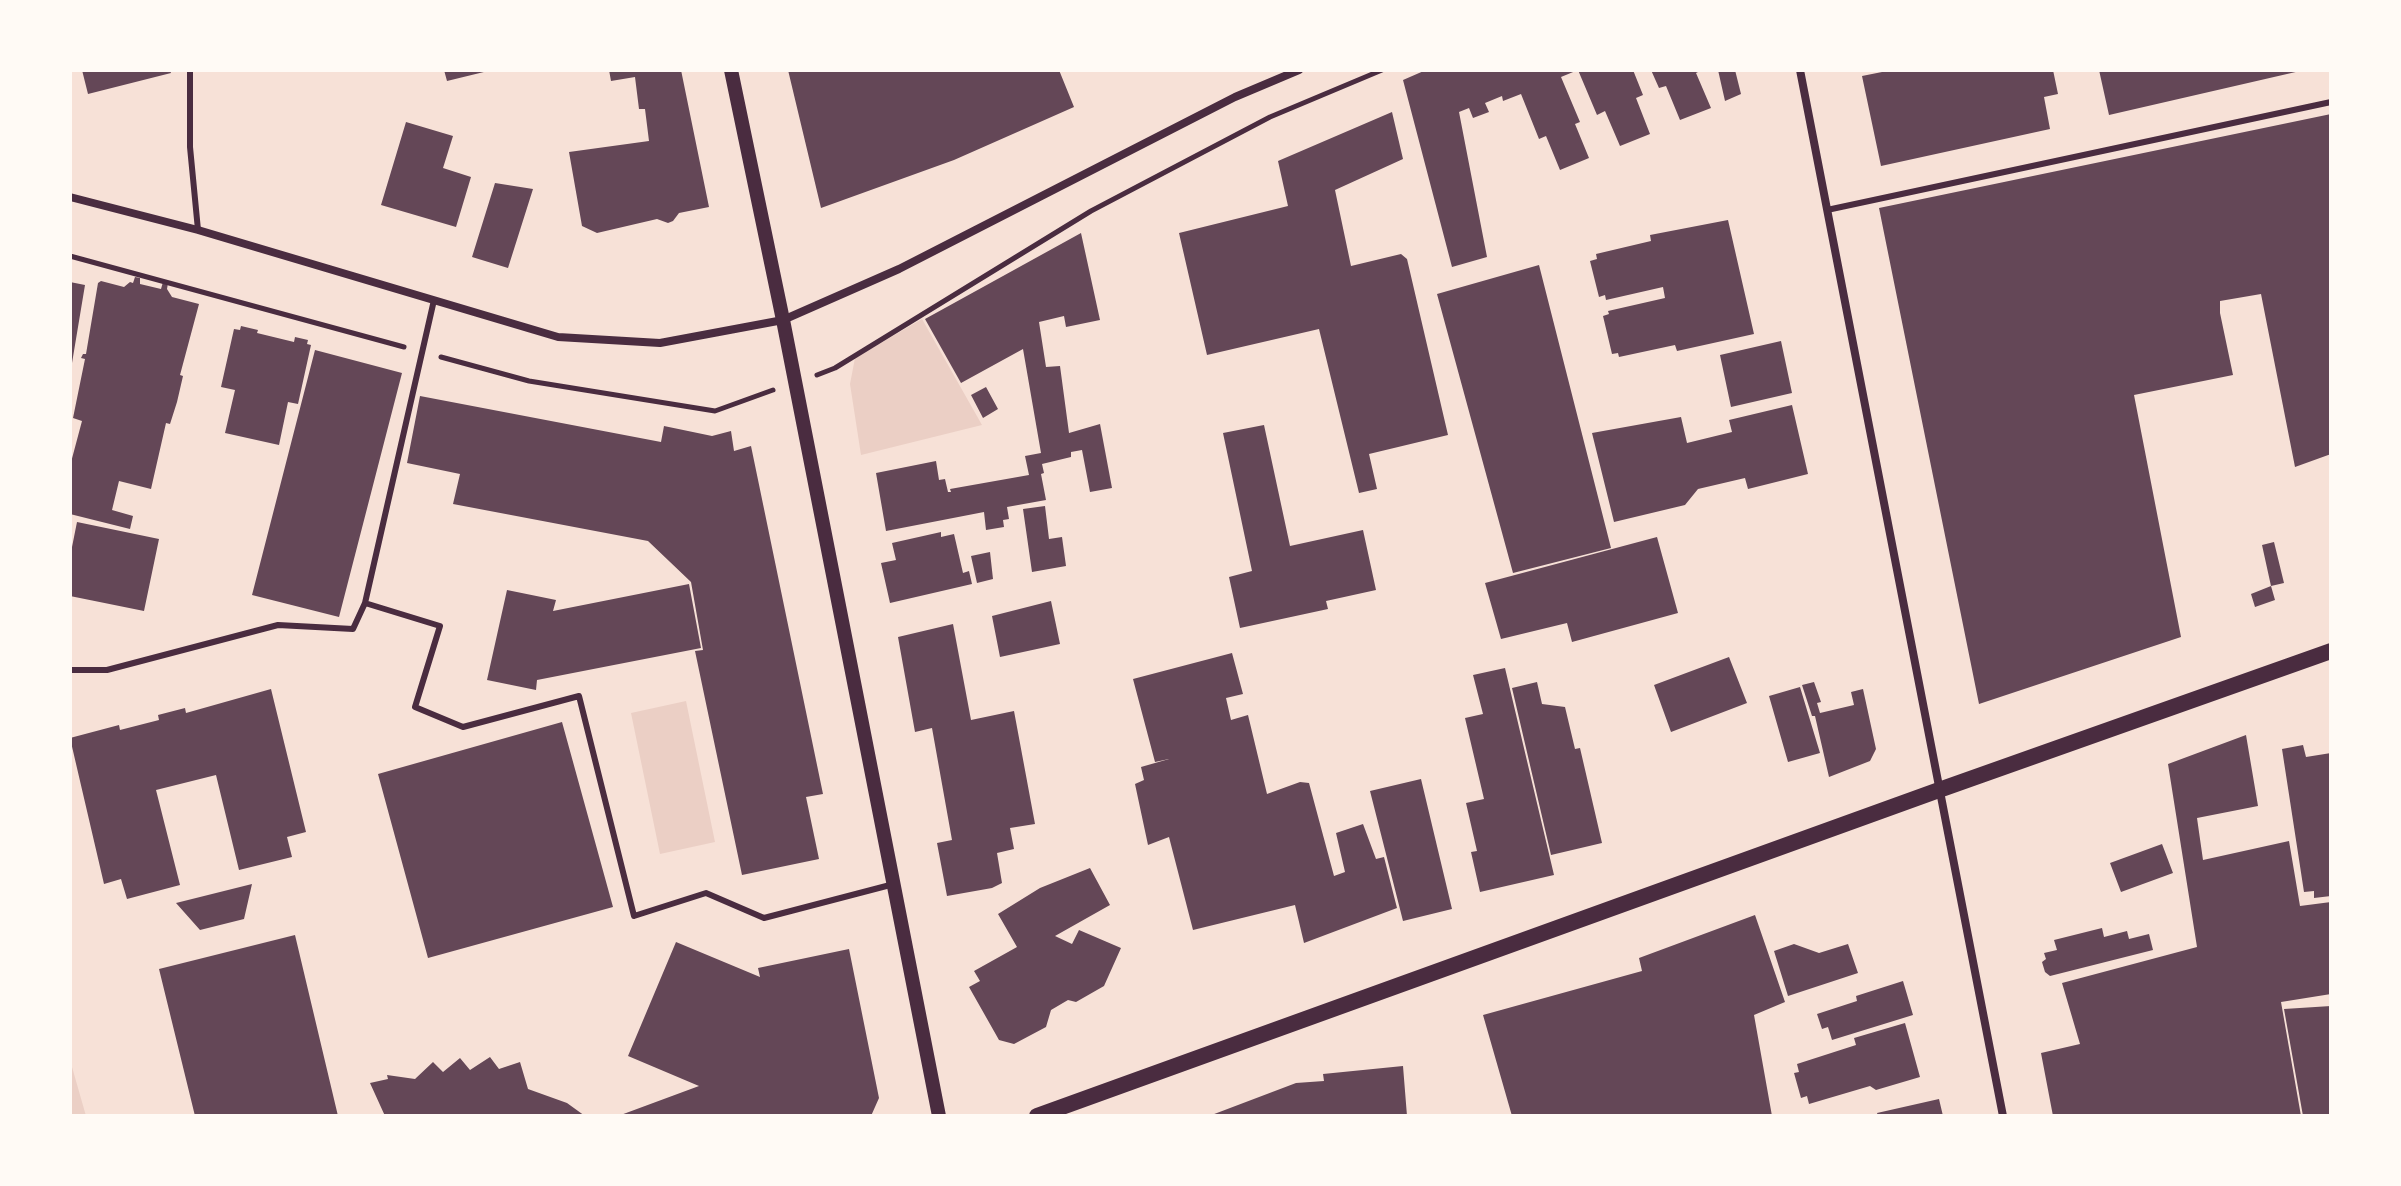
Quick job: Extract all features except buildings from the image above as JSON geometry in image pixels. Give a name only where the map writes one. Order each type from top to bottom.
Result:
[{"type":"main road","points":[[1037,1116],[2331,651]]},
{"type":"street","points":[[731,70],[939,1116]]},
{"type":"street","points":[[70,197],[198,230],[558,337],[660,343],[783,320],[899,269],[1235,97],[1299,70]]},
{"type":"street","points":[[1800,70],[2003,1116]]},
{"type":"lane","points":[[190,70],[190,147],[198,230]]},
{"type":"lane","points":[[1827,210],[2331,102]]},
{"type":"lane","points":[[70,670],[107,670],[278,625],[353,629],[365,603],[434,300]]},
{"type":"lane","points":[[365,603],[440,626],[415,707],[463,727],[579,696],[634,916],[706,893],[764,918],[894,884]]},
{"type":"path","points":[[70,256],[529,381],[715,411],[835,368],[1091,211],[1270,117],[1382,70]]},
{"type":"shaded area","points":[[922,319],[982,425],[861,455],[850,384],[855,358]]},
{"type":"shaded area","points":[[686,701],[715,842],[660,854],[631,713]]},
{"type":"shaded area","points":[[70,1060],[86,1116],[70,1116]]}]
